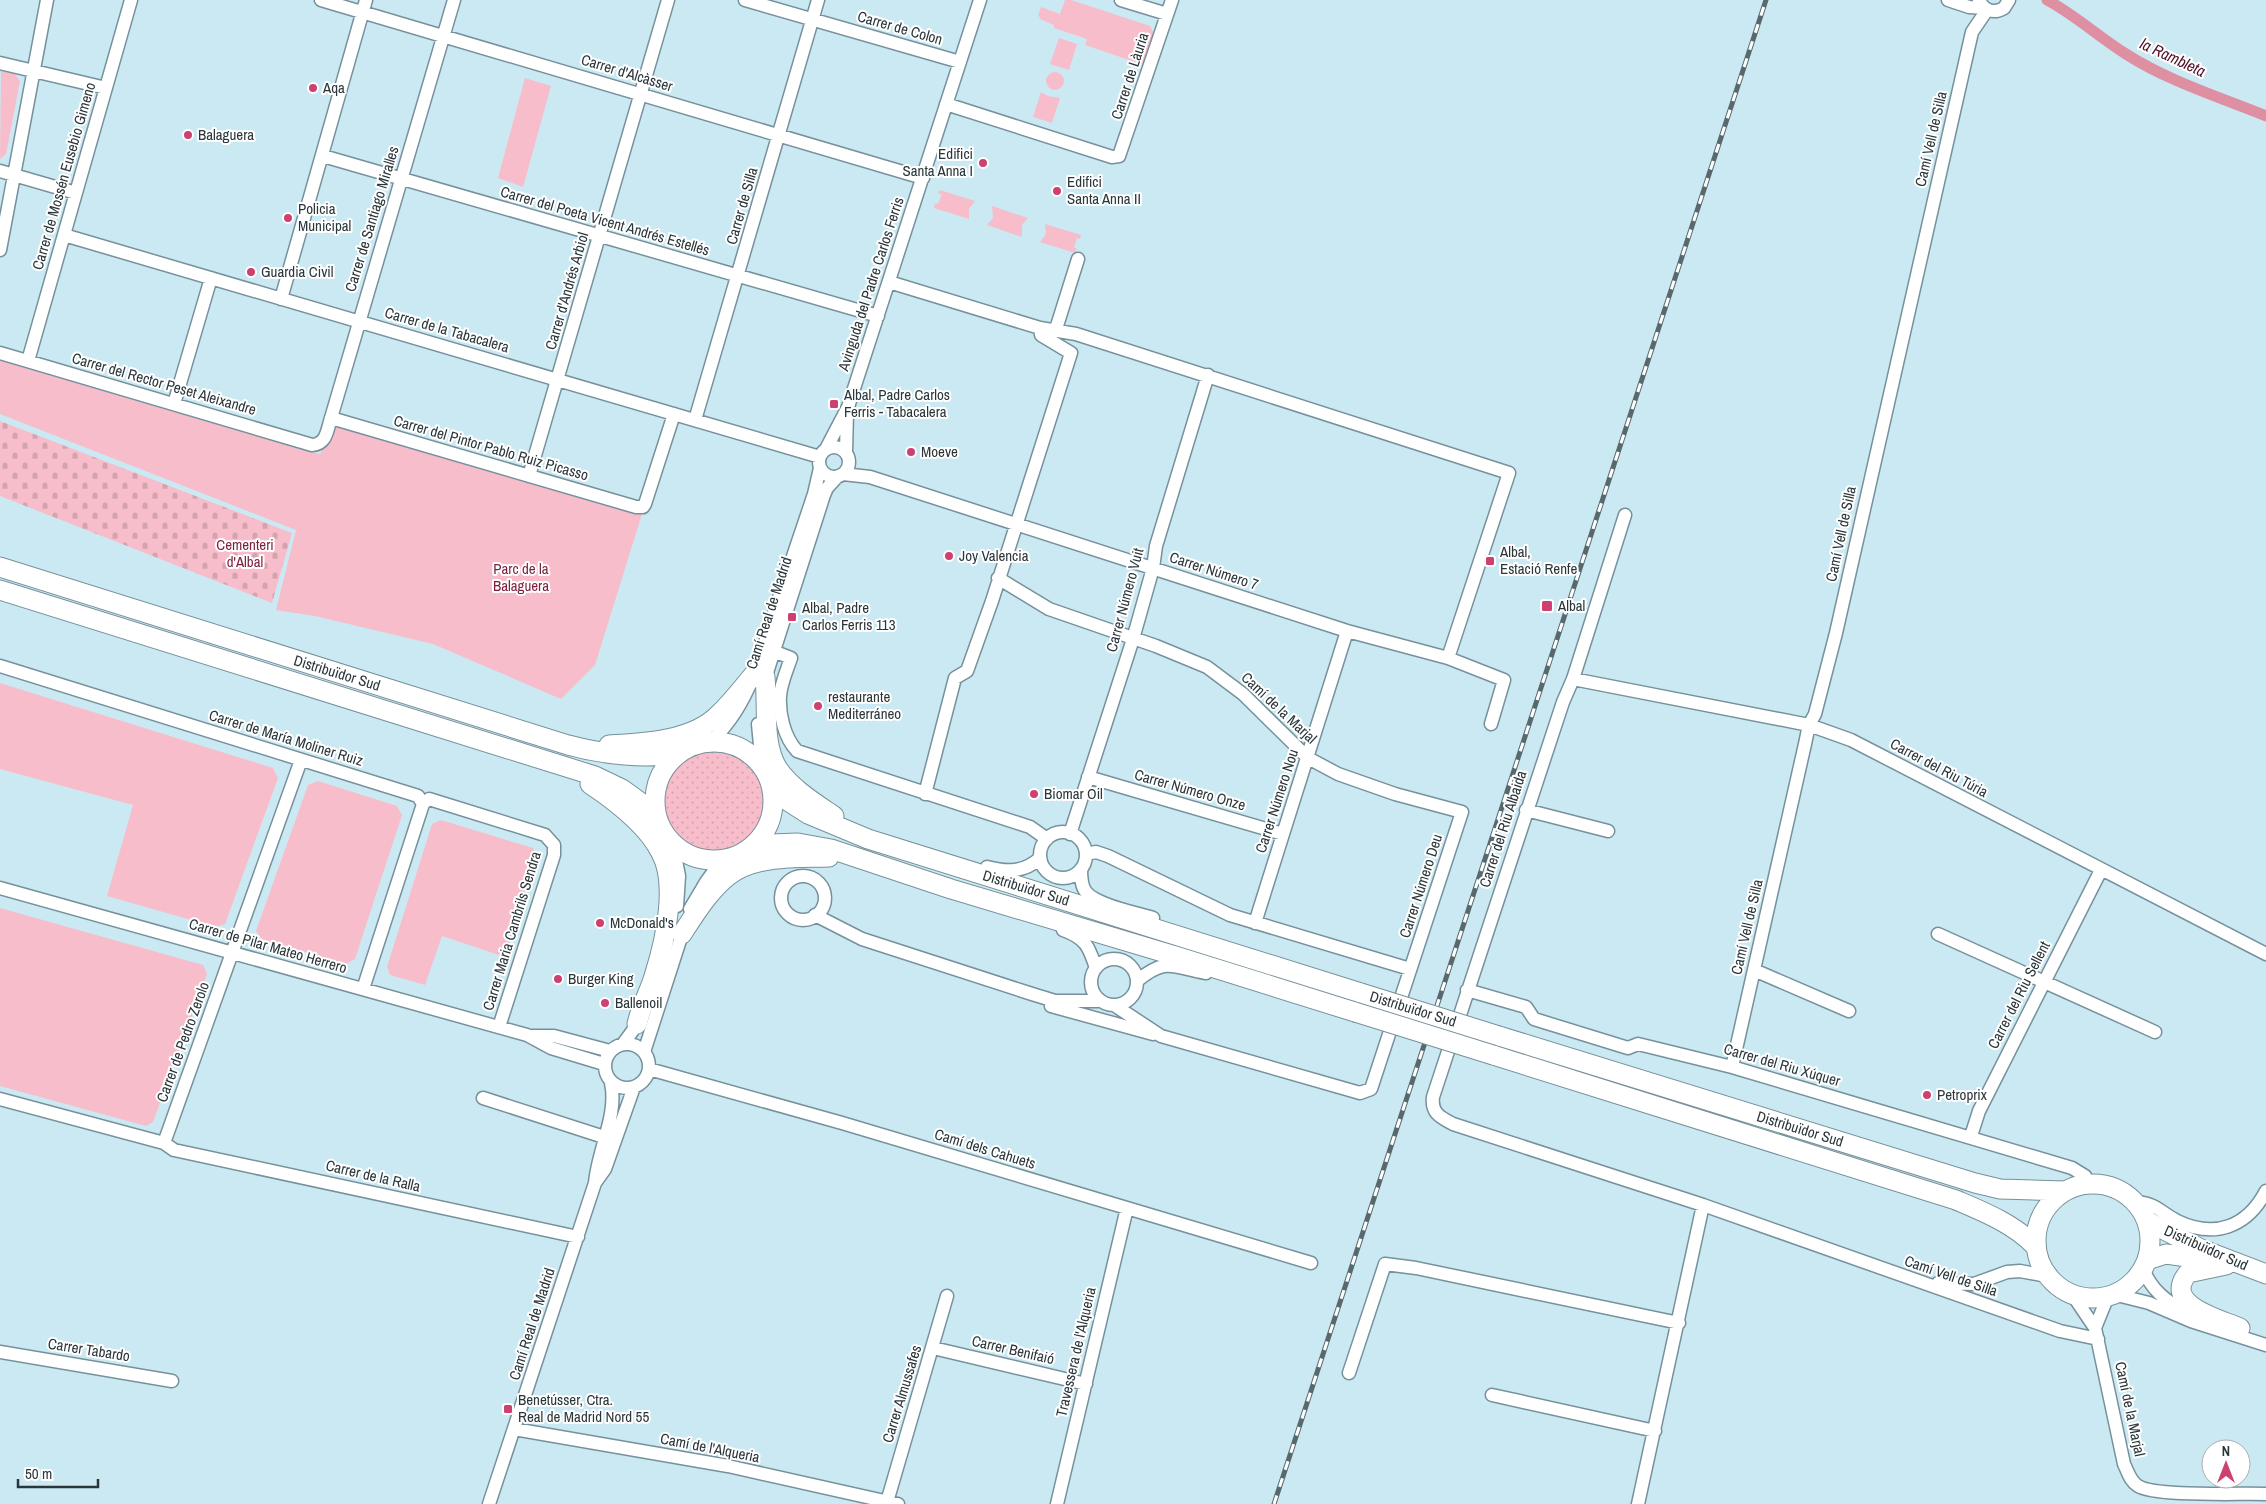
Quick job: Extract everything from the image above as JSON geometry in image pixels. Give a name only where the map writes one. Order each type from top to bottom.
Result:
[{"type":"highway","name":"Distribuïdor Sud","points":[[0,568],[568,745],[609,755],[629,757],[654,757],[678,754]]},
{"type":"highway","name":"Distribuïdor Sud","points":[[0,590],[595,776],[622,789],[655,813]]},
{"type":"highway","points":[[568,745],[633,744],[690,732],[708,724],[760,675]]},
{"type":"highway","points":[[760,675],[769,741],[778,768],[794,787],[812,802],[868,839]]},
{"type":"highway","points":[[710,742],[730,744],[748,752],[762,766],[772,791],[773,808],[769,824],[760,838],[748,850],[722,860],[704,860],[688,854],[673,845],[659,825],[655,813],[654,796],[658,780],[666,766],[678,754],[693,745],[710,742]]},
{"type":"highway","points":[[569,768],[634,819],[661,853],[666,866],[668,905],[662,948],[655,976],[640,1010],[638,1024]]},
{"type":"highway","name":"Distribuïdor Sud","points":[[772,791],[808,814],[868,839],[1976,1184],[2000,1189],[2064,1191]]},
{"type":"highway","name":"Distribuïdor Sud","points":[[748,850],[771,844],[798,844],[831,849],[864,858],[951,889],[1258,981],[1956,1200],[2003,1221],[2028,1238],[2036,1246]]},
{"type":"highway","points":[[682,934],[718,886],[728,876],[740,869],[757,863],[795,858],[864,858]]},
{"type":"highway","points":[[2088,1184],[2106,1185],[2122,1191],[2135,1202],[2146,1221],[2150,1240],[2145,1264],[2130,1284],[2111,1295],[2090,1298],[2072,1294],[2058,1286],[2047,1276],[2039,1262],[2036,1246],[2036,1230],[2042,1214],[2051,1201],[2064,1191],[2088,1184]]},
{"type":"highway","name":"Distribuïdor Sud","points":[[2146,1221],[2201,1249],[2266,1274]]},
{"type":"highway","name":"Distribuïdor Sud","points":[[2145,1264],[2166,1254],[2179,1254],[2266,1274]]},
{"type":"highway","points":[[2226,1265],[2188,1273],[2182,1284],[2183,1297],[2193,1308],[2240,1328]]},
{"type":"street","points":[[0,250],[48,0]]},
{"type":"street","name":"Carrer de Mossén Eusebio Gimeno","points":[[28,361],[131,0]]},
{"type":"street","name":"Carrer d'Alcàsser","points":[[321,0],[364,6],[444,36],[923,178]]},
{"type":"street","name":"Carrer de Santiago Miralles","points":[[319,444],[324,440],[331,418],[454,0]]},
{"type":"street","name":"Carrer d'Andrés Arbiol","points":[[529,476],[668,0]]},
{"type":"street","name":"Carrer de Colon","points":[[745,0],[960,62]]},
{"type":"street","name":"Carrer de Silla","points":[[695,420],[818,0]]},
{"type":"street","name":"Avinguda del Padre Carlos Ferris","points":[[822,458],[848,407],[980,0]]},
{"type":"street","points":[[1121,0],[1167,14]]},
{"type":"street","name":"Carrer de Làuria","points":[[946,104],[1113,158],[1119,156],[1122,152],[1172,0]]},
{"type":"street","points":[[1953,0],[1969,7],[1984,6],[2000,10],[2009,0]]},
{"type":"street","points":[[281,299],[364,6]]},
{"type":"street","name":"Camí Vell de Silla","points":[[1732,1067],[1810,725],[1815,714],[1836,633],[1972,32],[1984,6]]},
{"type":"street","points":[[0,63],[106,88]]},
{"type":"street","name":"Carrer del Poeta Vicent Andrés Estellés","points":[[323,156],[878,316]]},
{"type":"street","points":[[0,171],[76,193]]},
{"type":"street","name":"Carrer de la Tabacalera","points":[[64,235],[822,458]]},
{"type":"street","points":[[1056,329],[1078,259]]},
{"type":"street","points":[[174,404],[211,278]]},
{"type":"street","points":[[889,282],[1040,328],[1056,329],[1208,375],[1509,473],[1448,658]]},
{"type":"street","points":[[925,794],[955,678],[967,670],[970,662],[1071,353],[1041,335],[1040,328]]},
{"type":"street","name":"Carrer del Rector Peset Aleixandre","points":[[0,352],[312,445],[319,444]]},
{"type":"street","name":"Carrer Número Vuit","points":[[1070,834],[1133,639],[1153,568],[1156,546],[1208,375]]},
{"type":"street","name":"Avinguda del Padre Carlos Ferris","points":[[848,407],[848,457]]},
{"type":"street","name":"Carrer del Pintor Pablo Ruiz Picasso","points":[[331,418],[636,507],[643,507],[646,504],[674,414]]},
{"type":"street","points":[[839,447],[848,457],[849,466],[841,475],[830,476],[822,458],[839,447]]},
{"type":"street","name":"Carrer Número 7","points":[[848,457],[870,477]]},
{"type":"street","name":"Camí Real de Madrid","points":[[762,766],[758,716],[760,675],[822,458]]},
{"type":"street","name":"Carrer Número 7","points":[[841,475],[870,477],[1347,631],[1448,658],[1504,680],[1491,724]]},
{"type":"street","name":"Camí Real de Madrid","points":[[710,742],[727,725],[760,675],[773,651],[824,495],[832,481],[841,475]]},
{"type":"street","name":"Carrer del Riu Albaida","points":[[1625,515],[1573,679],[1563,702],[1466,990],[1432,1105],[1436,1114],[1453,1124],[1703,1205]]},
{"type":"street","name":"Camí de la Marjal","points":[[998,578],[1049,609],[1207,667],[1244,694],[1308,758],[1338,774],[1387,791],[1462,812]]},
{"type":"street","name":"Carrer Número Nou","points":[[1255,923],[1347,631]]},
{"type":"street","points":[[773,651],[791,658],[780,695],[782,719],[790,743],[797,750],[925,794],[1030,827],[1047,839]]},
{"type":"street","name":"Carrer de María Moliner Ruiz","points":[[0,666],[418,796],[423,804]]},
{"type":"street","name":"Carrer del Riu Túria","points":[[1573,679],[1810,725],[1851,740],[2266,954]]},
{"type":"street","name":"Carrer de Pedro Zerolo","points":[[164,1143],[300,760]]},
{"type":"street","name":"Carrer Número Onze","points":[[1088,777],[1282,834]]},
{"type":"street","name":"Carrer Maria Cambrils Sendra","points":[[423,804],[429,799],[545,835],[554,845],[554,855],[499,1027]]},
{"type":"street","points":[[362,989],[423,804]]},
{"type":"street","points":[[1526,810],[1608,831]]},
{"type":"street","name":"Carrer Número Deu","points":[[1161,1036],[1360,1093],[1371,1089],[1462,812]]},
{"type":"street","points":[[1081,869],[1075,875],[1060,878],[1046,871],[1040,858],[1043,844],[1047,839],[1058,833],[1070,834],[1081,841],[1086,854],[1081,869],[1082,884],[1086,892],[1094,899],[1221,941],[1247,956]]},
{"type":"street","points":[[623,1044],[633,1045],[644,1052],[648,1060],[649,1070],[643,1081],[634,1087],[623,1088],[611,1083],[605,1072],[604,1064],[610,1051],[623,1044],[647,1012],[658,984],[673,929],[680,876],[673,845]]},
{"type":"street","points":[[1086,854],[1096,852],[1108,856],[1230,915],[1410,969]]},
{"type":"street","points":[[943,862],[964,861],[1003,871],[1012,871],[1025,867],[1040,858]]},
{"type":"street","points":[[644,1052],[682,934],[697,896],[722,860]]},
{"type":"street","name":"Carrer del Riu Sellent","points":[[1971,1136],[1979,1111],[2100,870]]},
{"type":"street","name":"Carrer de Pilar Mateo Herrero","points":[[0,888],[527,1035],[551,1048],[604,1064]]},
{"type":"street","points":[[951,889],[965,898],[1071,933],[1087,945],[1096,968]]},
{"type":"street","points":[[815,916],[862,939],[1055,1001],[1100,1001],[1114,1005],[1161,1036]]},
{"type":"street","points":[[1938,934],[2155,1032]]},
{"type":"street","points":[[1067,1001],[1091,983],[1096,968],[1107,960],[1121,961],[1132,968],[1137,981]]},
{"type":"street","points":[[1114,1005],[1123,1003],[1131,997],[1137,981],[1151,969],[1161,965],[1258,981]]},
{"type":"street","points":[[1754,970],[1849,1011]]},
{"type":"street","points":[[1091,983],[1100,1001]]},
{"type":"street","name":"Carrer del Riu Xúquer","points":[[1466,990],[1526,1007],[1534,1019],[1628,1048],[1638,1044],[1732,1067],[1971,1136],[2072,1168],[2084,1176],[2088,1184]]},
{"type":"street","points":[[1032,994],[1046,1004],[1161,1036]]},
{"type":"street","points":[[1131,997],[1141,1022]]},
{"type":"street","name":"Carrer de Pilar Mateo Herrero","points":[[527,1035],[554,1036],[610,1051]]},
{"type":"street","name":"Camí dels Cahuets","points":[[649,1070],[842,1123],[1311,1263]]},
{"type":"street","name":"Camí Real de Madrid","points":[[489,1504],[595,1183],[596,1166],[614,1105],[611,1083]]},
{"type":"street","name":"Camí Real de Madrid","points":[[595,1183],[605,1169],[634,1087]]},
{"type":"street","name":"Carrer de la Ralla","points":[[0,1098],[164,1143],[174,1150],[578,1237]]},
{"type":"street","points":[[483,1098],[604,1137]]},
{"type":"street","points":[[2135,1202],[2147,1203],[2177,1221],[2211,1229],[2233,1226],[2247,1218],[2266,1191]]},
{"type":"street","points":[[1638,1504],[1679,1323],[1703,1205]]},
{"type":"street","name":"Camí Vell de Silla","points":[[1703,1205],[2060,1331],[2096,1333]]},
{"type":"street","name":"Travessera de l'Alqueria","points":[[1058,1504],[1127,1208]]},
{"type":"street","points":[[1349,1373],[1385,1264],[1416,1268],[1679,1323]]},
{"type":"street","points":[[2145,1264],[2146,1277],[2156,1292],[2178,1308],[2224,1326],[2240,1328],[2263,1341]]},
{"type":"street","points":[[1918,1281],[1953,1285],[1974,1284],[2007,1272],[2020,1271],[2047,1276]]},
{"type":"street","name":"Camí de la Marjal","points":[[2072,1294],[2096,1333],[2124,1464],[2130,1478],[2139,1486],[2159,1492],[2266,1494]]},
{"type":"street","points":[[2096,1333],[2111,1295],[2149,1303],[2191,1321],[2263,1341]]},
{"type":"street","name":"Carrer Almussafes","points":[[893,1503],[948,1296]]},
{"type":"street","name":"Carrer Benifaió","points":[[933,1348],[1086,1384]]},
{"type":"street","name":"Carrer Tabardo","points":[[0,1352],[172,1380]]},
{"type":"street","points":[[1492,1395],[1655,1431]]},
{"type":"street","name":"Camí de l'Alqueria","points":[[514,1430],[728,1466],[893,1503]]},
{"type":"green space","points":[[1065,0],[1071,0],[1150,26],[1154,34],[1144,65],[1085,45],[1087,39],[1054,28],[1054,25],[1040,19],[1038,16],[1041,7],[1060,14]]},
{"type":"green space","points":[[1059,38],[1077,44],[1069,70],[1050,64]]},
{"type":"green space","points":[[1,71],[15,74],[20,81],[6,154],[0,159]]},
{"type":"green space","points":[[1051,72],[1059,72],[1064,77],[1062,88],[1051,90],[1046,85],[1046,77]]},
{"type":"green space","points":[[525,78],[551,86],[523,187],[498,178]]},
{"type":"green space","points":[[1041,92],[1048,96],[1060,98],[1052,123],[1033,117]]},
{"type":"green space","points":[[940,190],[975,201],[969,209],[969,219],[934,208],[935,203],[938,204],[942,195],[938,193]]},
{"type":"green space","points":[[992,206],[1028,218],[1022,225],[1022,237],[987,225],[993,218]]},
{"type":"green space","points":[[1045,224],[1081,235],[1080,239],[1077,238],[1074,247],[1077,249],[1075,253],[1040,242],[1046,234]]},
{"type":"green space","name":"Parc de la Balaguera","points":[[0,358],[113,394],[320,454],[336,424],[642,514],[595,665],[561,699],[433,644],[315,616],[276,610],[296,530],[0,414]]},
{"type":"green space","name":"Cementeri d'Albal","points":[[0,421],[292,533],[272,603],[0,496]]},
{"type":"green space","points":[[0,683],[273,768],[278,778],[225,924],[216,927],[107,896],[133,805],[0,769]]},
{"type":"green space","points":[[714,750],[733,753],[750,764],[761,781],[764,800],[761,819],[750,836],[733,847],[714,850],[695,847],[678,836],[667,819],[664,800],[667,781],[678,764],[695,753]]},
{"type":"green space","points":[[318,781],[397,806],[402,815],[355,959],[346,964],[262,939],[256,931],[308,785]]},
{"type":"green space","points":[[441,820],[533,848],[537,858],[505,957],[442,936],[425,985],[390,975],[387,967],[432,824]]},
{"type":"green space","points":[[0,908],[203,965],[207,974],[153,1122],[146,1126],[0,1086]]},
{"type":"waterway","name":"la Rambleta","points":[[2047,0],[2142,64],[2194,88],[2266,116]]},
{"type":"railway","points":[[1274,1504],[1766,0]]},
{"type":"place","name":"Aqa","points":[[313,88]]},
{"type":"place","name":"Balaguera","points":[[188,135]]},
{"type":"place","name":"Edifici Santa Anna I","points":[[983,163]]},
{"type":"place","name":"Edifici Santa Anna II","points":[[1057,191]]},
{"type":"place","name":"Policia Municipal","points":[[288,218]]},
{"type":"place","name":"Guardia Civil","points":[[251,272]]},
{"type":"place","name":"Albal, Padre Carlos Ferris - Tabacalera","points":[[834,404]]},
{"type":"place","name":"Moeve","points":[[911,452]]},
{"type":"place","name":"Joy Valencia","points":[[949,556]]},
{"type":"place","name":"Albal, Estació Renfe","points":[[1490,561]]},
{"type":"place","name":"Albal","points":[[1547,606]]},
{"type":"place","name":"Albal, Padre Carlos Ferris 113","points":[[792,617]]},
{"type":"place","name":"restaurante Mediterráneo","points":[[818,706]]},
{"type":"place","name":"Biomar Oil","points":[[1034,794]]},
{"type":"place","name":"McDonald's","points":[[600,923]]},
{"type":"place","name":"Burger King","points":[[558,979]]},
{"type":"place","name":"Ballenoil","points":[[605,1003]]},
{"type":"place","name":"Petroprix","points":[[1927,1095]]},
{"type":"place","name":"Benetússer, Ctra. Real de Madrid Nord 55","points":[[508,1409]]}]
